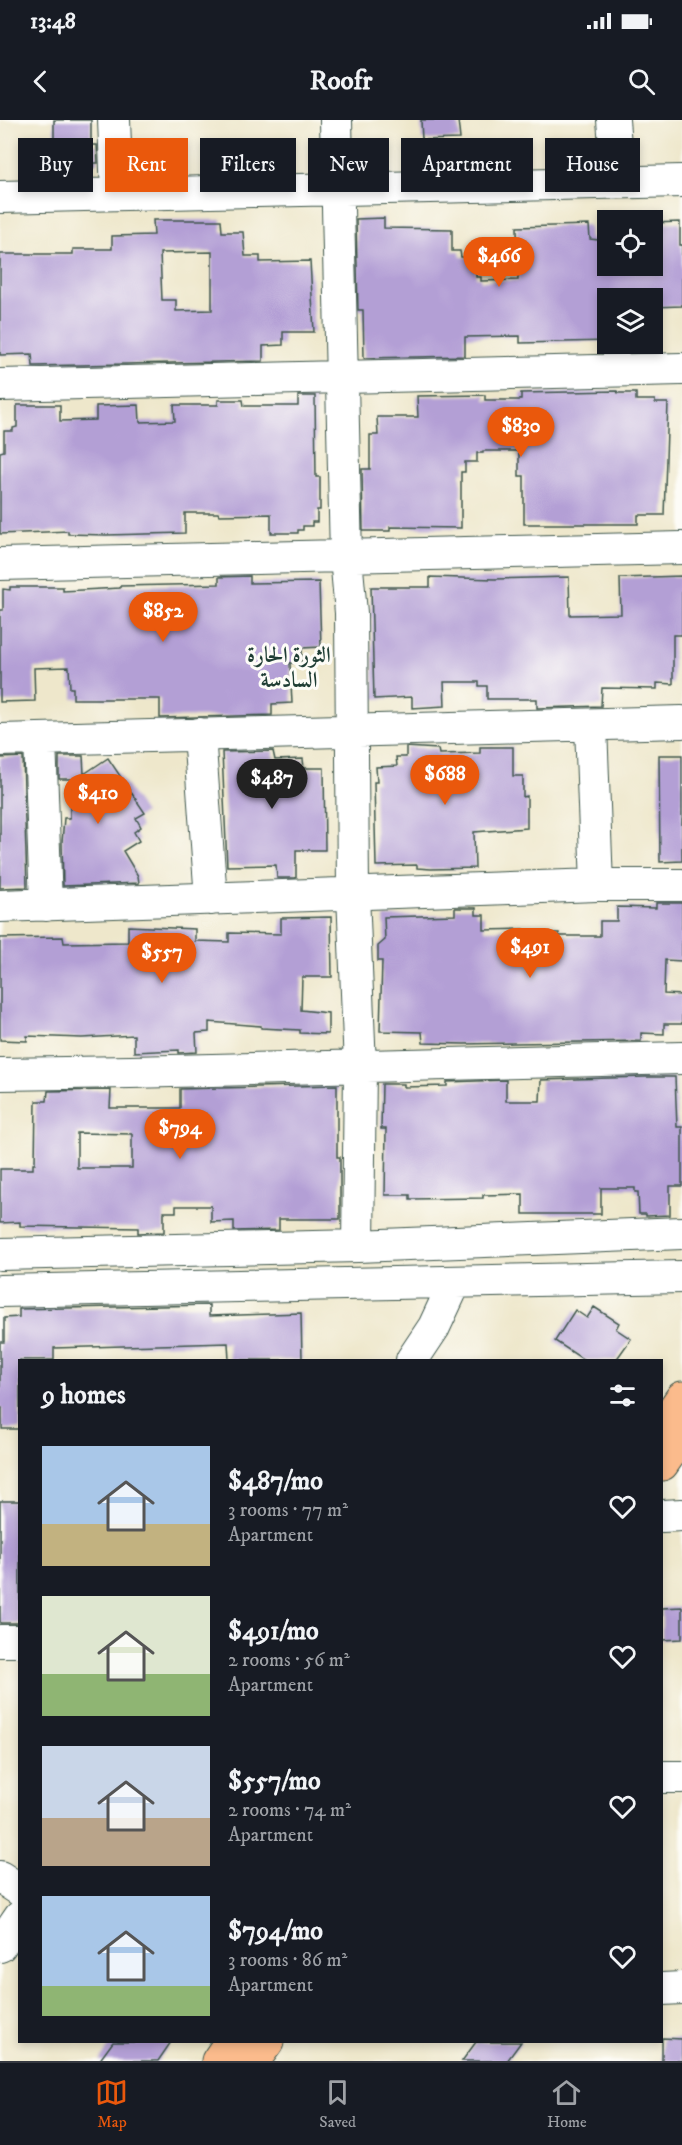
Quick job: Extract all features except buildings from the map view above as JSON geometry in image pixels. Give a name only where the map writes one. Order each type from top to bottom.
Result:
[{"type":"main road","points":[[663,1426],[682,1398]]},
{"type":"main road","points":[[663,1463],[682,1435]]},
{"type":"main road","points":[[232,2050],[263,2043]]},
{"type":"street","points":[[114,120],[117,194]]},
{"type":"street","points":[[336,120],[337,138]]},
{"type":"street","points":[[613,120],[614,138]]},
{"type":"street","points":[[640,182],[682,181]]},
{"type":"street","points":[[389,188],[545,184]]},
{"type":"street","points":[[0,197],[308,190]]},
{"type":"street","points":[[338,192],[345,557],[351,613],[353,894],[360,1066],[358,1246]]},
{"type":"street","points":[[0,385],[682,369]]},
{"type":"street","points":[[0,564],[682,548]]},
{"type":"street","points":[[0,740],[682,722]]},
{"type":"street","points":[[591,726],[597,885]]},
{"type":"street","points":[[199,734],[211,899]]},
{"type":"street","points":[[40,738],[46,905]]},
{"type":"street","points":[[0,906],[597,885],[682,885]]},
{"type":"street","points":[[0,1074],[682,1058]]},
{"type":"street","points":[[0,1254],[358,1246],[682,1233]]},
{"type":"street","points":[[0,1291],[682,1277]]},
{"type":"street","points":[[413,1359],[434,1327],[455,1282]]},
{"type":"street","points":[[663,1516],[682,1515]]},
{"type":"street","points":[[0,1641],[18,1641]]},
{"type":"street","points":[[663,1777],[682,1777]]},
{"type":"street","points":[[0,1877],[18,1889]]},
{"type":"street","points":[[0,1946],[18,1920]]},
{"type":"street","points":[[663,1989],[682,1988]]},
{"type":"district","name":"الثورة الحارة السادسة","points":[[289,666]]}]
